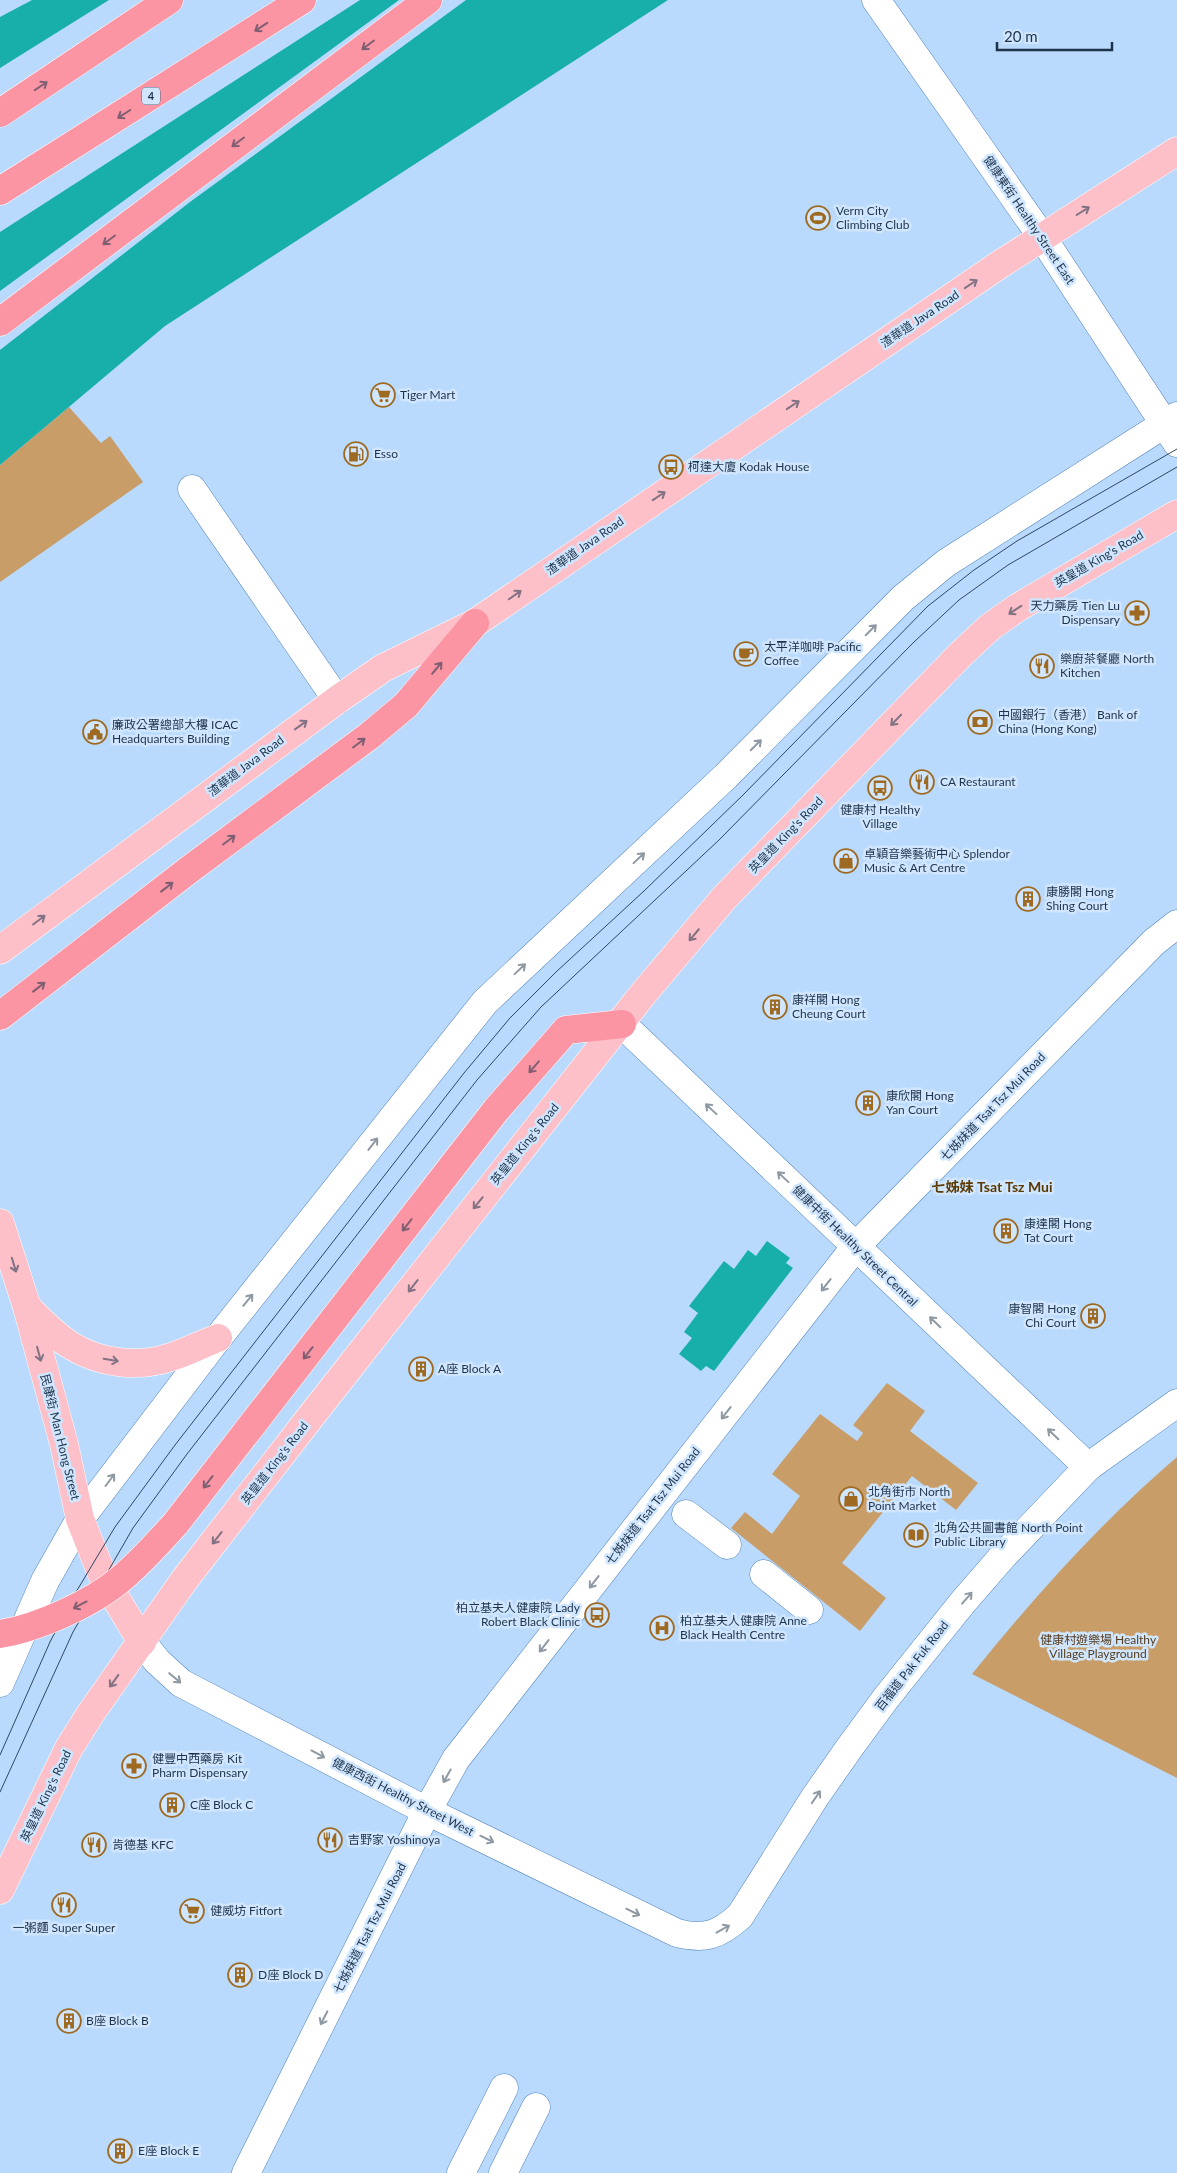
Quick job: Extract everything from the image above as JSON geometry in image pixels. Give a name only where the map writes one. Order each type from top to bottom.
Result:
[{"type":"highway","points":[[0,113],[170,0]]},
{"type":"highway","name":"4","points":[[0,192],[302,0]]},
{"type":"highway","points":[[0,322],[428,0]]},
{"type":"highway","points":[[0,1016],[190,869],[369,736],[406,705],[475,623]]},
{"type":"highway","points":[[0,1634],[38,1624],[81,1604],[121,1580],[153,1550],[176,1523],[496,1110],[566,1030],[622,1024]]},
{"type":"main road","name":"渣華道 Java Road","points":[[0,950],[382,668],[475,623],[649,502],[1042,237],[1177,151]]},
{"type":"main road","name":"英皇道 King's Road","points":[[0,1890],[69,1748],[91,1713],[185,1579],[312,1415],[622,1024],[643,994],[725,898],[990,627],[1017,608],[1177,514]]},
{"type":"main road","name":"民康街 Man Hong Street","points":[[0,1223],[26,1307],[64,1444],[80,1519],[104,1577],[142,1642]]},
{"type":"main road","points":[[26,1307],[56,1335],[72,1346],[89,1355],[108,1360],[141,1364],[171,1357],[218,1338]]},
{"type":"street","name":"健康東街 Healthy Street East","points":[[876,0],[1173,427]]},
{"type":"street","points":[[0,1683],[45,1581],[80,1519],[218,1338],[485,1002],[726,776],[903,598],[946,562],[1173,427]]},
{"type":"street","points":[[192,489],[337,700]]},
{"type":"street","name":"七姊妹道 Tsat Tsz Mui Road","points":[[246,2173],[456,1759],[856,1246],[1154,942],[1177,924]]},
{"type":"street","name":"健康中街 Healthy Street Central","points":[[622,1024],[1088,1468]]},
{"type":"street","name":"百福道 Pak Fuk Road","points":[[677,1933],[694,1937],[711,1935],[727,1928],[740,1916],[815,1797],[924,1649],[994,1566],[1088,1468],[1177,1403]]},
{"type":"street","points":[[686,1514],[727,1545]]},
{"type":"street","points":[[764,1574],[809,1610]]},
{"type":"street","name":"健康西街 Healthy Street West","points":[[142,1642],[157,1660],[181,1683],[428,1811],[677,1933]]},
{"type":"street","points":[[461,2173],[504,2088]]},
{"type":"street","points":[[503,2173],[536,2107]]},
{"type":"green space","points":[[69,407],[101,443],[110,436],[143,482],[0,582],[0,465]]},
{"type":"green space","points":[[887,1383],[925,1411],[910,1431],[978,1483],[956,1510],[912,1476],[842,1563],[886,1598],[860,1631],[731,1528],[745,1512],[772,1534],[800,1496],[772,1474],[820,1414],[857,1441],[863,1433],[853,1425]]},
{"type":"green space","name":"健康村遊樂場 Healthy Village Playground","points":[[1177,1457],[1177,1778],[972,1674],[1020,1616],[1095,1534]]},
{"type":"shaded area","points":[[0,0],[668,0],[165,326],[0,465]]},
{"type":"shaded area","points":[[767,1241],[790,1258],[786,1263],[793,1268],[714,1371],[706,1366],[701,1371],[679,1354],[692,1338],[684,1332],[698,1313],[689,1306],[724,1261],[734,1269],[748,1250],[756,1256]]},
{"type":"pier","points":[[0,0],[32,0],[0,17]]},
{"type":"pier","points":[[109,0],[360,0],[0,232],[0,68]]},
{"type":"pier","points":[[399,0],[466,0],[190,202],[0,350],[0,291]]},
{"type":"tram line","points":[[0,1755],[50,1642],[76,1592],[115,1527],[175,1445],[464,1073],[510,1018],[743,795],[928,606],[974,570],[1017,541],[1177,449]]},
{"type":"tram line","points":[[0,1792],[73,1632],[133,1528],[187,1454],[477,1080],[541,1007],[719,840],[914,642],[959,600],[1008,565],[1177,467]]},
{"type":"place","name":"Verm City Climbing Club","points":[[818,218]]},
{"type":"place","name":"Tiger Mart","points":[[383,395]]},
{"type":"place","name":"Esso","points":[[356,454]]},
{"type":"place","name":"柯達大廈 Kodak House","points":[[671,467]]},
{"type":"place","name":"天力藥房 Tien Lu Dispensary","points":[[1137,613]]},
{"type":"place","name":"太平洋咖啡 Pacific Coffee","points":[[746,654]]},
{"type":"place","name":"樂廚茶餐廳 North Kitchen","points":[[1042,666]]},
{"type":"place","name":"中國銀行（香港） Bank of China (Hong Kong)","points":[[980,722]]},
{"type":"place","name":"廉政公署總部大樓 ICAC Headquarters Building","points":[[95,732]]},
{"type":"place","name":"CA Restaurant","points":[[922,782]]},
{"type":"place","name":"健康村 Healthy Village","points":[[880,788]]},
{"type":"place","name":"卓穎音樂藝術中心 Splendor Music & Art Centre","points":[[846,861]]},
{"type":"place","name":"康勝閣 Hong Shing Court","points":[[1028,899]]},
{"type":"place","name":"康祥閣 Hong Cheung Court","points":[[775,1007]]},
{"type":"place","name":"康欣閣 Hong Yan Court","points":[[868,1103]]},
{"type":"place","name":"康達閣 Hong Tat Court","points":[[1006,1231]]},
{"type":"place","name":"康智閣 Hong Chi Court","points":[[1093,1316]]},
{"type":"place","name":"A座 Block A","points":[[421,1369]]},
{"type":"place","name":"北角街市 North Point Market","points":[[851,1499]]},
{"type":"place","name":"北角公共圖書館 North Point Public Library","points":[[916,1535]]},
{"type":"place","name":"柏立基夫人健康院 Lady Robert Black Clinic","points":[[597,1615]]},
{"type":"place","name":"柏立基夫人健康院 Anne Black Health Centre","points":[[662,1628]]},
{"type":"place","name":"健豐中西藥房 Kit Pharm Dispensary","points":[[134,1766]]},
{"type":"place","name":"C座 Block C","points":[[172,1805]]},
{"type":"place","name":"吉野家 Yoshinoya","points":[[330,1840]]},
{"type":"place","name":"肯德基 KFC","points":[[94,1845]]},
{"type":"place","name":"一粥麵 Super Super","points":[[64,1905]]},
{"type":"place","name":"健威坊 Fitfort","points":[[192,1911]]},
{"type":"place","name":"D座 Block D","points":[[240,1975]]},
{"type":"place","name":"B座 Block B","points":[[69,2021]]},
{"type":"place","name":"E座 Block E","points":[[120,2151]]},
{"type":"district","name":"七姊妹 Tsat Tsz Mui","points":[[992,1187]]}]
